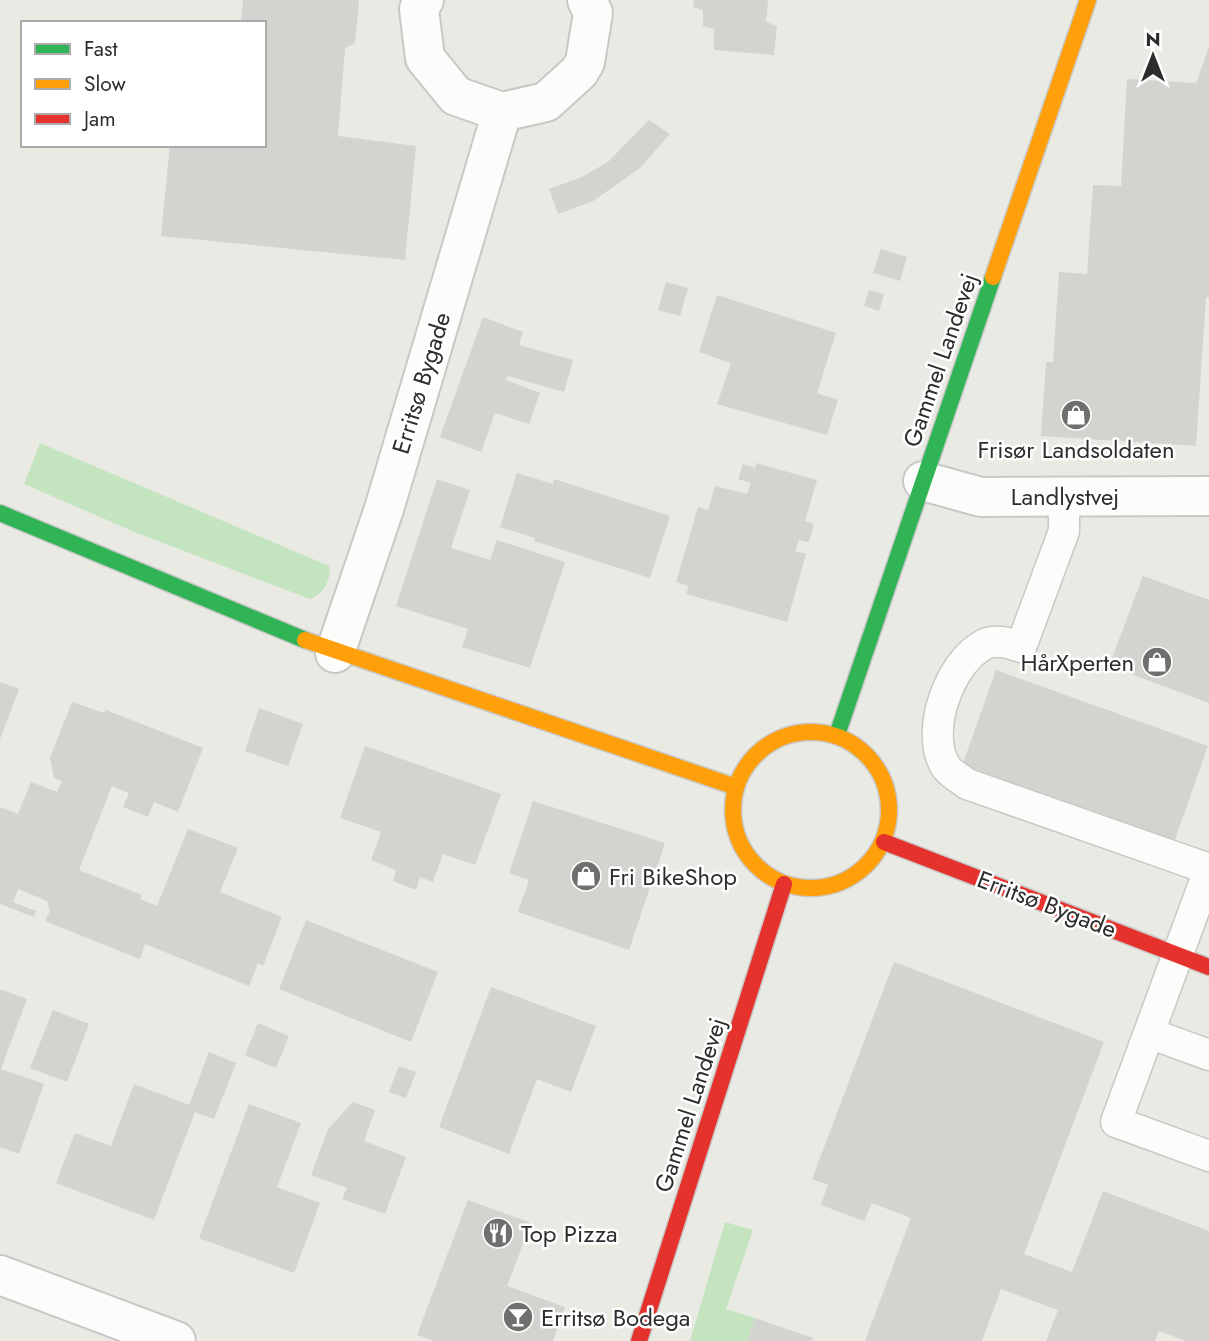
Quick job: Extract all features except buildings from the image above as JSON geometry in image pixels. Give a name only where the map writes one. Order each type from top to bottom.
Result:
[{"type":"street","points":[[424,0],[419,9],[425,58],[456,96],[502,112],[546,102],[579,72],[585,62],[593,13],[587,0]]},
{"type":"street","name":"Gammel Landevej","points":[[838,735],[1088,0]]},
{"type":"street","name":"Erritsø Bygade","points":[[335,653],[384,509],[502,112]]},
{"type":"street","name":"Landlystvej","points":[[923,481],[981,497],[1209,496]]},
{"type":"street","points":[[0,513],[335,653],[736,787]]},
{"type":"street","points":[[812,730],[838,735],[865,752],[884,778],[891,810],[884,842],[867,866],[843,882],[813,889],[784,884],[759,869],[741,845],[732,817],[736,787],[747,764],[765,746],[787,734],[812,730]]},
{"type":"street","name":"Erritsø Bygade","points":[[884,842],[1209,967]]},
{"type":"street","name":"Gammel Landevej","points":[[639,1341],[784,884]]},
{"type":"street","points":[[0,1275],[176,1341]]},
{"type":"lane","points":[[1064,496],[1064,531],[1021,647],[1003,642],[986,643],[969,656],[944,695],[936,743],[947,768],[967,783],[1209,870],[1116,1122],[1209,1156]]},
{"type":"lane","points":[[1149,1033],[1209,1055]]},
{"type":"green space","points":[[40,443],[329,566],[326,585],[310,599],[137,533],[24,484]]},
{"type":"green space","points":[[725,1222],[753,1230],[726,1309],[755,1318],[747,1341],[690,1341]]},
{"type":"traffic: fast","points":[[837,735],[993,277]]},
{"type":"traffic: fast","points":[[0,513],[305,640]]},
{"type":"traffic: slow","points":[[993,277],[1088,0]]},
{"type":"traffic: slow","points":[[305,640],[736,787]]},
{"type":"traffic: slow","points":[[811,732],[841,738],[866,755],[883,780],[889,810],[883,840],[866,865],[841,882],[811,888],[781,882],[756,865],[739,840],[733,810],[739,780],[756,755],[781,738],[811,732]]},
{"type":"traffic: jam","points":[[884,842],[1209,967]]},
{"type":"traffic: jam","points":[[639,1341],[784,884]]},
{"type":"place","name":"Frisør Landsoldaten","points":[[1076,415]]},
{"type":"place","name":"HårXperten","points":[[1157,662]]},
{"type":"place","name":"Fri BikeShop","points":[[586,876]]},
{"type":"place","name":"Top Pizza","points":[[498,1233]]},
{"type":"place","name":"Erritsø Bodega","points":[[518,1317]]}]
